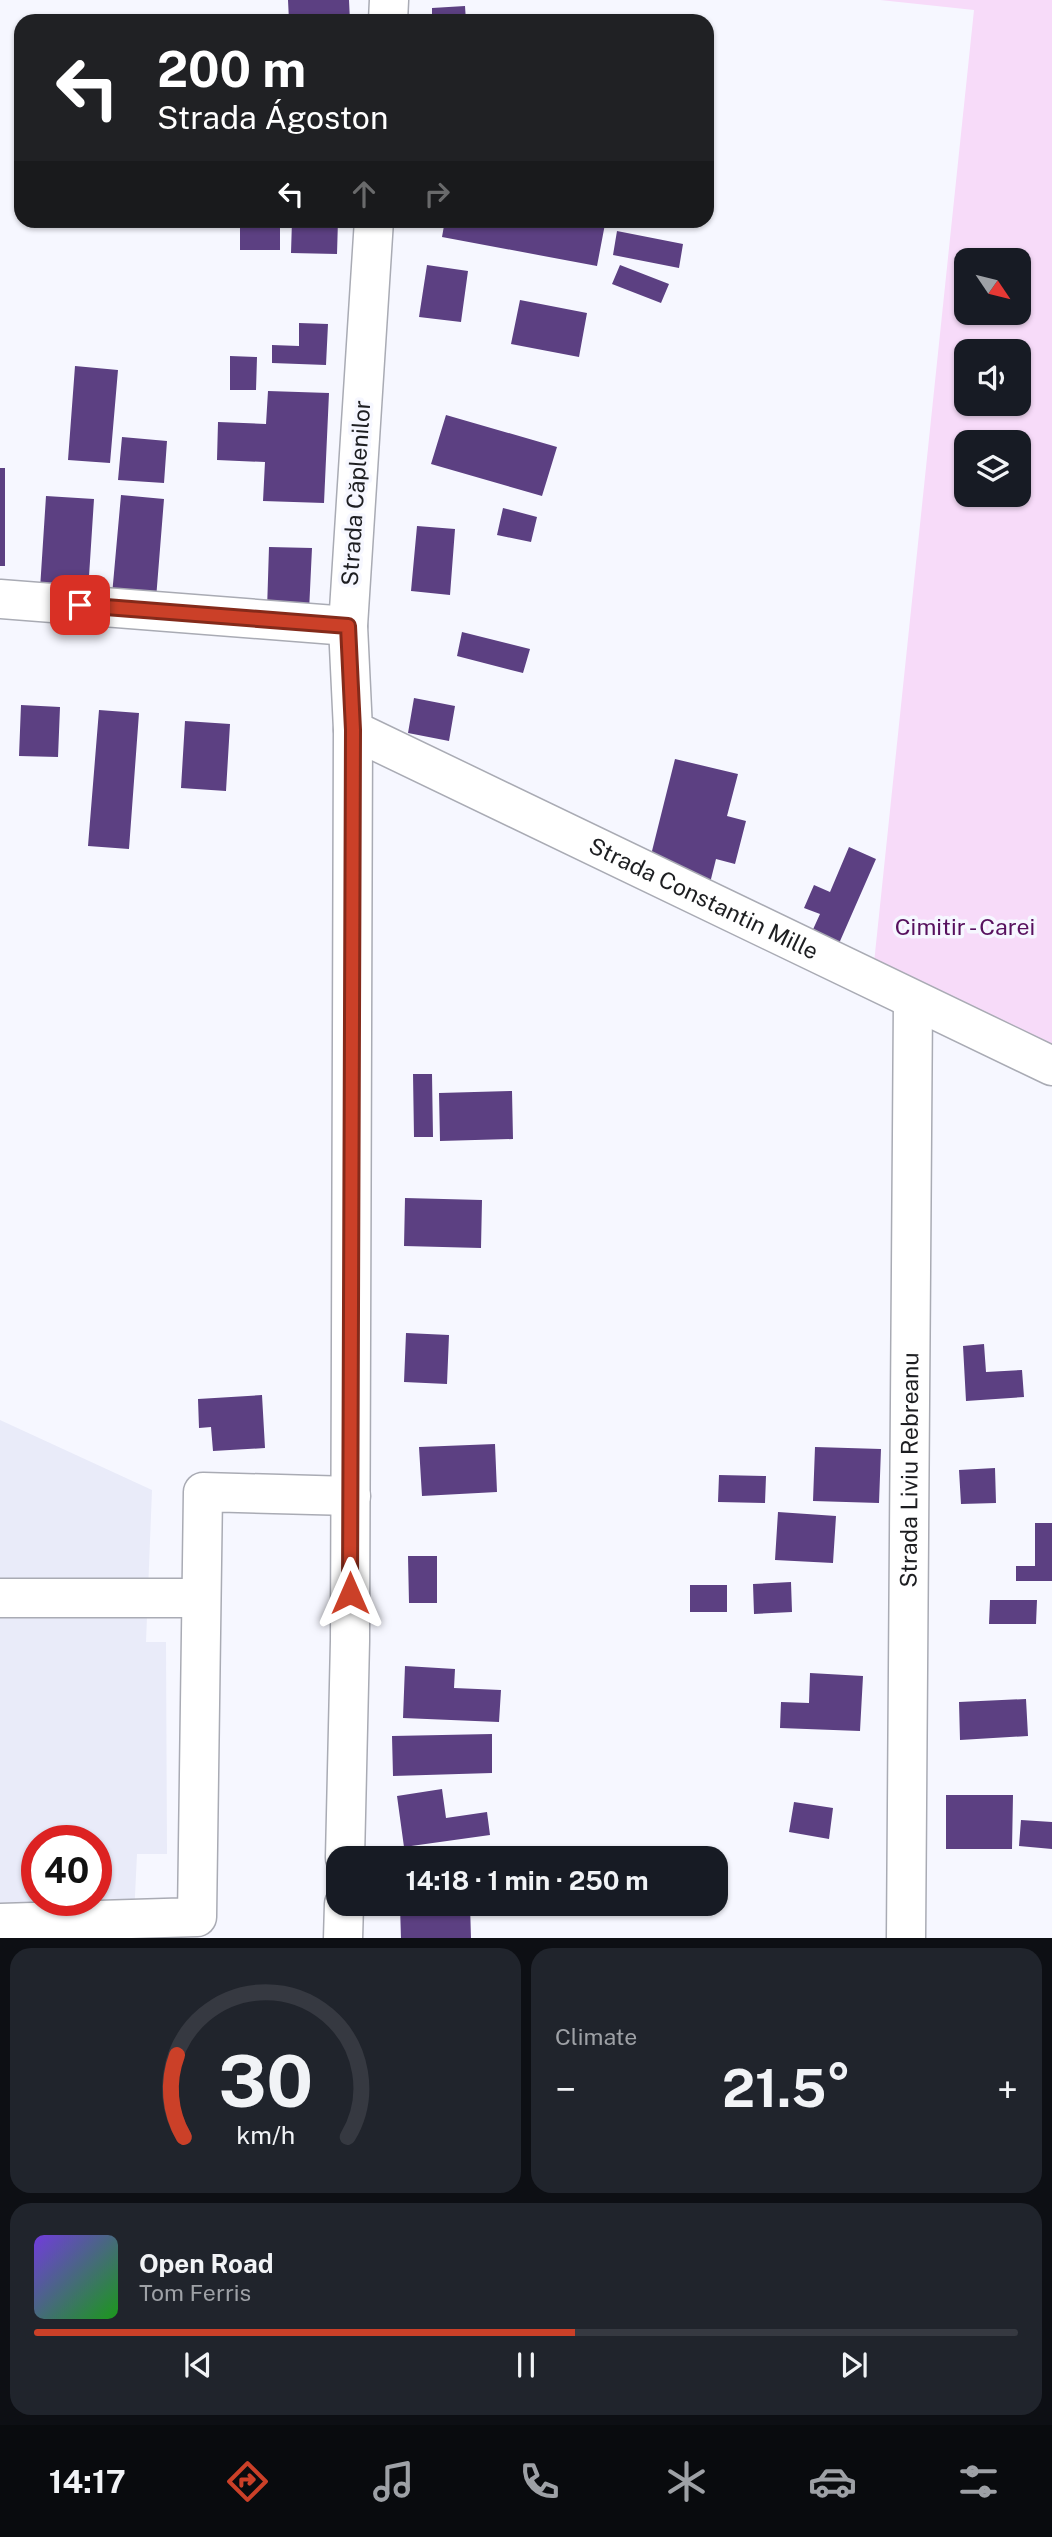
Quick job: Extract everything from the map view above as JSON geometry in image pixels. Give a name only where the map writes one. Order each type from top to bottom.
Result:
[{"type":"street","name":"Strada Căplenilor","points":[[345,1846],[350,1641],[353,730],[348,626],[373,228]]},
{"type":"street","points":[[0,599],[348,626]]},
{"type":"street","name":"Strada Constantin Mille","points":[[353,730],[1052,1066]]},
{"type":"street","name":"Strada Liviu Rebreanu","points":[[906,1938],[914,1001]]},
{"type":"street","points":[[0,1923],[198,1917],[203,1492],[351,1496]]},
{"type":"street","points":[[0,1598],[201,1598]]},
{"type":"street","points":[[343,1938],[344,1916]]},
{"type":"shaded area","points":[[0,1420],[152,1490],[146,1642],[166,1642],[167,1854],[137,1854],[133,1938],[0,1938]]},
{"type":"green space","name":"Cimitir - Carei","points":[[880,0],[1052,0],[1052,1070],[872,982],[974,10]]},
{"type":"building","points":[[288,0],[349,0],[350,14],[289,14]]},
{"type":"building","points":[[465,6],[466,14],[432,14],[432,8]]},
{"type":"building","points":[[240,228],[280,228],[280,250],[240,250]]},
{"type":"building","points":[[292,228],[338,228],[337,254],[291,253]]},
{"type":"building","points":[[444,228],[604,228],[597,266],[442,237]]},
{"type":"building","points":[[617,231],[683,244],[679,268],[613,255]]},
{"type":"building","points":[[427,265],[468,271],[461,322],[419,317]]},
{"type":"building","points":[[620,265],[669,284],[661,303],[612,284]]},
{"type":"building","points":[[520,300],[587,313],[579,357],[511,344]]},
{"type":"building","points":[[299,323],[328,324],[326,365],[272,363],[272,345],[299,346]]},
{"type":"building","points":[[230,356],[257,357],[256,390],[230,390]]},
{"type":"building","points":[[75,366],[118,370],[110,463],[68,460]]},
{"type":"building","points":[[268,391],[329,393],[324,503],[263,501],[265,462],[217,460],[218,422],[266,424]]},
{"type":"building","points":[[446,415],[557,447],[542,496],[431,464]]},
{"type":"building","points":[[122,437],[167,441],[164,483],[118,480]]},
{"type":"building","points":[[0,468],[5,468],[5,566],[0,566]]},
{"type":"building","points":[[121,495],[164,499],[156,599],[112,595]]},
{"type":"building","points":[[46,496],[94,499],[88,592],[40,589]]},
{"type":"building","points":[[503,508],[537,517],[531,542],[497,535]]},
{"type":"building","points":[[417,526],[455,529],[450,595],[411,591]]},
{"type":"building","points":[[269,547],[312,548],[309,611],[267,610]]},
{"type":"building","points":[[462,632],[530,649],[523,673],[457,656]]},
{"type":"building","points":[[414,698],[455,706],[449,741],[408,733]]},
{"type":"building","points":[[21,705],[60,707],[58,757],[19,756]]},
{"type":"building","points":[[99,710],[139,713],[129,849],[88,846]]},
{"type":"building","points":[[185,721],[230,724],[226,791],[181,788]]},
{"type":"building","points":[[675,759],[738,774],[727,816],[746,821],[735,864],[716,859],[710,883],[648,867]]},
{"type":"building","points":[[849,847],[876,859],[837,948],[810,936],[820,914],[804,908],[814,885],[830,892]]},
{"type":"building","points":[[413,1074],[432,1074],[433,1137],[414,1137]]},
{"type":"building","points":[[512,1091],[513,1139],[440,1141],[439,1093]]},
{"type":"building","points":[[405,1198],[482,1200],[481,1248],[404,1246]]},
{"type":"building","points":[[406,1333],[449,1335],[447,1384],[404,1382]]},
{"type":"building","points":[[984,1344],[986,1372],[1022,1370],[1024,1397],[966,1401],[963,1346]]},
{"type":"building","points":[[262,1395],[265,1448],[213,1451],[211,1427],[199,1428],[198,1399]]},
{"type":"building","points":[[495,1444],[497,1492],[422,1496],[419,1447]]},
{"type":"building","points":[[815,1447],[881,1449],[879,1503],[813,1501]]},
{"type":"building","points":[[995,1468],[996,1503],[961,1504],[959,1470]]},
{"type":"building","points":[[719,1475],[766,1476],[765,1503],[718,1502]]},
{"type":"building","points":[[778,1512],[836,1516],[833,1563],[775,1560]]},
{"type":"building","points":[[1035,1523],[1052,1523],[1052,1581],[1016,1581],[1016,1566],[1035,1566]]},
{"type":"building","points":[[408,1556],[437,1556],[437,1603],[409,1603]]},
{"type":"building","points":[[791,1582],[792,1612],[754,1614],[753,1584]]},
{"type":"building","points":[[690,1585],[727,1585],[727,1612],[690,1612]]},
{"type":"building","points":[[990,1600],[1037,1600],[1036,1624],[989,1624]]},
{"type":"building","points":[[405,1666],[455,1669],[454,1688],[501,1690],[499,1722],[403,1718]]},
{"type":"building","points":[[810,1673],[863,1676],[860,1731],[780,1728],[781,1702],[809,1703]]},
{"type":"building","points":[[1026,1699],[1028,1736],[960,1740],[959,1702]]},
{"type":"building","points":[[492,1734],[492,1773],[393,1776],[392,1736]]},
{"type":"building","points":[[442,1789],[446,1818],[487,1812],[490,1835],[404,1846],[397,1796]]},
{"type":"building","points":[[946,1795],[1013,1795],[1012,1849],[946,1849]]},
{"type":"building","points":[[794,1802],[833,1808],[829,1839],[789,1832]]},
{"type":"building","points":[[1021,1820],[1052,1822],[1052,1849],[1019,1846]]},
{"type":"building","points":[[400,1916],[470,1916],[471,1938],[401,1938]]},
{"type":"route","points":[[80,605],[348,626],[353,730],[350,1593]]}]
